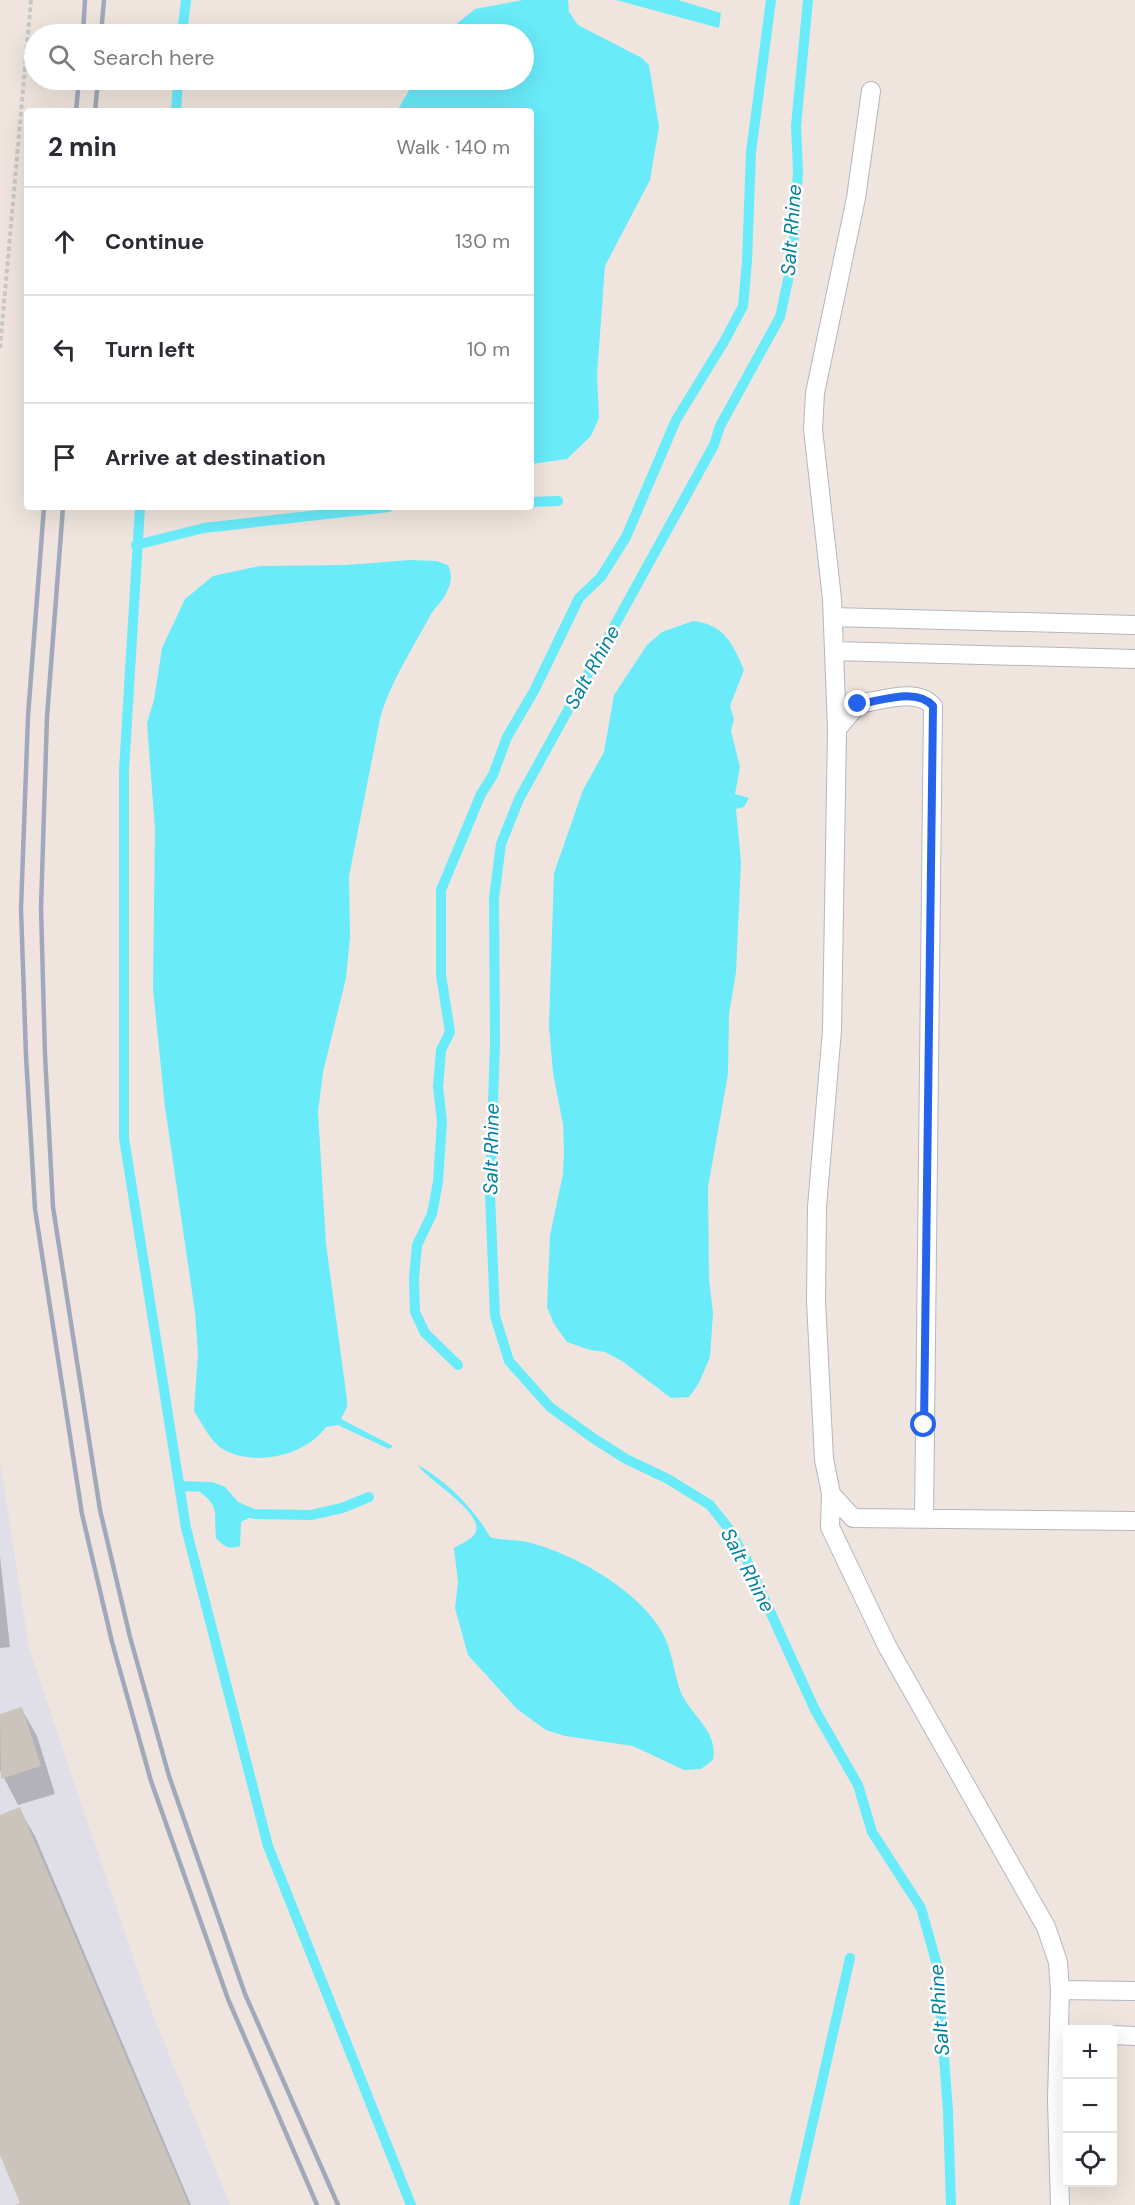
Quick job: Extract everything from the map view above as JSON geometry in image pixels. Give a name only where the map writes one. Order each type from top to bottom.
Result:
[{"type":"lane","points":[[871,91],[856,198],[814,405],[813,429],[833,618],[837,729],[832,1029],[816,1208],[816,1301],[824,1459],[831,1494],[830,1527],[887,1646],[1046,1927],[1058,1962],[1062,2034],[1060,2205]]},
{"type":"lane","points":[[833,618],[1135,625]]},
{"type":"lane","points":[[834,651],[1135,659]]},
{"type":"lane","points":[[837,729],[858,704],[912,695],[925,697],[933,706],[924,1518]]},
{"type":"lane","points":[[831,1494],[853,1518],[1135,1521]]},
{"type":"lane","points":[[1060,1989],[1135,1991]]},
{"type":"lane","points":[[1117,2035],[1135,2036]]},
{"type":"path","points":[[29,24],[31,0]]},
{"type":"path","points":[[0,348],[24,79]]},
{"type":"shaded area","points":[[0,1461],[29,1648],[151,2010],[230,2205],[0,2205]]},
{"type":"water","points":[[523,0],[568,0],[569,12],[578,25],[642,58],[649,65],[659,127],[650,180],[605,266],[597,375],[599,418],[591,436],[567,459],[534,464],[534,108],[399,108],[409,90],[534,90],[534,24],[456,24],[475,9]]},
{"type":"water","points":[[616,0],[678,0],[721,13],[719,28]]},
{"type":"water","points":[[410,560],[436,561],[448,565],[451,581],[446,594],[431,614],[396,678],[380,719],[349,876],[350,937],[346,978],[323,1072],[318,1112],[326,1244],[347,1400],[347,1407],[341,1419],[393,1446],[389,1449],[338,1425],[326,1427],[317,1437],[292,1452],[263,1458],[248,1457],[234,1454],[217,1445],[194,1411],[198,1353],[195,1312],[165,1107],[153,989],[155,829],[147,723],[154,700],[162,648],[185,599],[213,576],[260,566],[346,565]]},
{"type":"water","points":[[693,621],[704,623],[720,631],[736,652],[744,670],[730,706],[734,719],[731,731],[740,767],[735,794],[749,798],[744,807],[736,809],[741,862],[736,972],[729,1014],[728,1074],[708,1187],[709,1279],[713,1313],[710,1357],[699,1383],[689,1397],[671,1398],[622,1361],[605,1352],[590,1350],[567,1342],[554,1324],[547,1307],[550,1235],[563,1174],[564,1151],[563,1124],[553,1073],[549,1026],[554,873],[583,790],[604,752],[614,695],[647,645],[662,632]]},
{"type":"water","points":[[418,1465],[459,1496],[484,1526],[490,1537],[531,1543],[568,1556],[606,1577],[640,1604],[653,1619],[667,1642],[682,1694],[710,1735],[714,1751],[713,1760],[701,1769],[684,1770],[633,1746],[565,1736],[546,1730],[517,1709],[468,1655],[455,1608],[458,1582],[454,1548],[474,1535],[476,1527],[473,1518],[455,1498]]},
{"type":"water","points":[[211,1487],[244,1510],[257,1514],[241,1522],[240,1546],[233,1548],[226,1546],[216,1538],[213,1505],[195,1488]]},
{"type":"building","points":[[22,1707],[41,1766],[1,1779],[0,1714]]},
{"type":"building","points":[[20,1807],[189,2205],[15,2205],[20,2203],[0,2155],[0,1815]]},
{"type":"waterway","points":[[183,24],[186,0]]},
{"type":"waterway","name":"Salt Rhine","points":[[458,1365],[425,1333],[415,1312],[414,1278],[417,1245],[432,1214],[438,1182],[442,1121],[438,1087],[441,1050],[450,1032],[441,975],[441,890],[481,794],[493,775],[507,737],[534,691],[579,598],[601,577],[626,537],[676,420],[743,306],[751,152],[771,0]]},
{"type":"waterway","name":"Salt Rhine","points":[[808,0],[796,126],[798,171],[793,257],[780,317],[720,426],[714,445],[519,799],[501,844],[494,898],[495,1043],[490,1194],[495,1316],[509,1361],[550,1407],[626,1459],[668,1479],[710,1505],[729,1529],[747,1561],[815,1710],[858,1785],[872,1832],[921,1908],[937,1965],[948,2111],[951,2205]]},
{"type":"waterway","points":[[176,108],[177,90]]},
{"type":"waterway","points":[[534,502],[558,501]]},
{"type":"waterway","points":[[140,510],[124,770],[124,1138],[186,1528],[268,1846],[411,2205]]},
{"type":"waterway","points":[[136,545],[204,528],[363,510]]},
{"type":"waterway","points":[[179,1486],[211,1487],[222,1491],[235,1506],[254,1514],[311,1515],[342,1508],[369,1497]]},
{"type":"waterway","points":[[794,2205],[850,1958]]},
{"type":"railway","points":[[84,24],[85,0]]},
{"type":"railway","points":[[102,24],[104,0]]},
{"type":"railway","points":[[76,108],[78,90]]},
{"type":"railway","points":[[95,108],[97,90]]},
{"type":"railway","points":[[44,510],[28,716],[21,909],[26,1056],[35,1209],[82,1514],[112,1642],[151,1781],[228,1999],[317,2205]]},
{"type":"railway","points":[[63,510],[47,717],[41,908],[45,1055],[53,1207],[100,1510],[130,1637],[169,1776],[245,1994],[338,2205]]},
{"type":"route","points":[[858,704],[912,695],[925,697],[933,706],[924,1425]]}]
